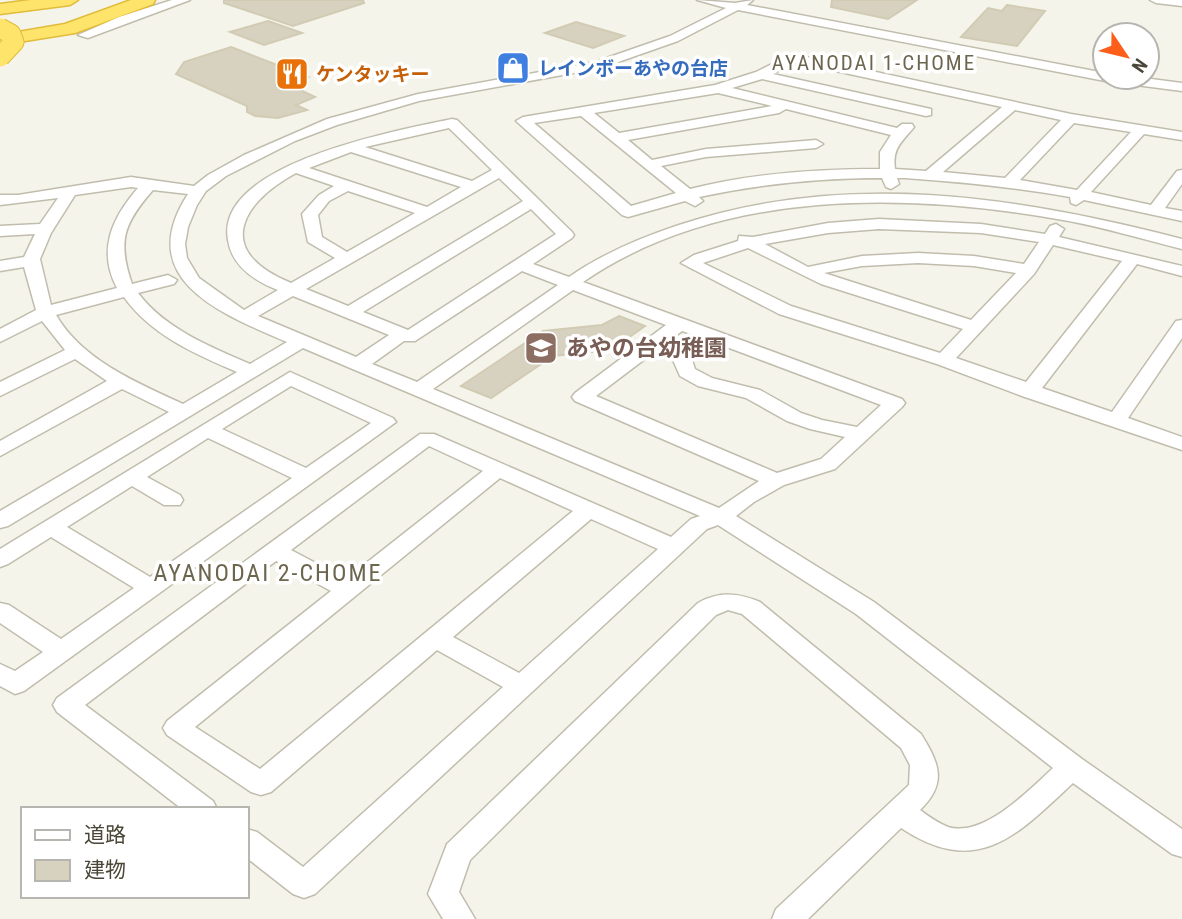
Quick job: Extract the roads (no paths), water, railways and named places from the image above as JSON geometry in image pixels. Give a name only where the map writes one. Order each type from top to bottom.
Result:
[{"type":"highway","points":[[0,9],[71,0]]},
{"type":"highway","points":[[0,34],[98,0]]},
{"type":"highway","points":[[0,40],[43,35],[94,21],[147,0]]},
{"type":"highway","points":[[0,28],[11,34],[14,42],[0,57]]},
{"type":"street","points":[[84,35],[123,19],[184,0]]},
{"type":"street","points":[[703,0],[740,2],[1091,72]]},
{"type":"street","points":[[1156,0],[1182,4]]},
{"type":"street","points":[[740,2],[663,45],[597,65],[384,104],[323,123],[256,153],[197,191],[188,206],[176,242],[180,264],[187,276],[220,304],[244,317],[721,517],[865,608],[1072,767],[1182,845]]},
{"type":"street","points":[[1182,136],[1072,118],[792,58],[761,75],[717,89],[523,121],[628,212],[688,195],[763,180],[823,174],[888,172],[1010,182],[1082,193],[1182,216]]},
{"type":"street","points":[[761,75],[926,112]]},
{"type":"street","points":[[1161,80],[1182,84]]},
{"type":"street","points":[[1161,82],[1182,84]]},
{"type":"street","points":[[717,89],[788,107],[827,131]]},
{"type":"street","points":[[895,198],[886,154],[890,142],[950,93]]},
{"type":"street","points":[[931,174],[1013,106]]},
{"type":"street","points":[[619,138],[788,107]]},
{"type":"street","points":[[582,110],[652,164],[715,219],[750,242],[808,272],[974,327]]},
{"type":"street","points":[[1010,182],[1072,118]]},
{"type":"street","points":[[452,123],[566,235],[409,337],[266,279],[247,265],[235,242],[234,228],[242,207],[265,186],[295,168],[348,146],[452,123]]},
{"type":"street","points":[[652,164],[827,131],[900,133]]},
{"type":"street","points":[[823,174],[827,131]]},
{"type":"street","points":[[944,360],[1028,270],[1052,238],[1063,215],[1139,131]]},
{"type":"street","points":[[348,146],[473,186]]},
{"type":"street","points":[[295,168],[427,212]]},
{"type":"street","points":[[244,317],[499,172]]},
{"type":"street","points":[[1155,210],[1182,174]]},
{"type":"street","points":[[0,200],[69,193],[131,182],[197,191]]},
{"type":"street","points":[[346,185],[324,198],[310,214],[314,239],[346,258]]},
{"type":"street","points":[[148,186],[123,218],[116,234],[116,265],[132,301],[151,318],[202,350],[251,371]]},
{"type":"street","points":[[69,193],[46,229],[31,261],[36,290],[46,312],[76,351],[120,382],[185,412]]},
{"type":"street","points":[[419,390],[573,283],[625,251],[667,233],[715,219],[812,202],[895,198],[958,202],[1063,215],[1182,244]]},
{"type":"street","points":[[349,313],[533,202]]},
{"type":"street","points":[[1182,271],[1052,238],[950,225],[889,224],[801,230],[750,242],[689,263],[785,310],[944,360],[1182,444]]},
{"type":"street","points":[[0,231],[46,229]]},
{"type":"street","points":[[1029,392],[1133,258]]},
{"type":"street","points":[[808,272],[860,262],[915,259],[986,262],[1028,270]]},
{"type":"street","points":[[0,266],[31,261]]},
{"type":"street","points":[[248,842],[304,885],[699,524],[721,517],[746,497],[776,480],[828,464],[895,403],[520,265]]},
{"type":"street","points":[[0,336],[46,312],[168,280]]},
{"type":"street","points":[[679,324],[582,397],[776,480]]},
{"type":"street","points":[[1116,421],[1182,326]]},
{"type":"street","points":[[359,364],[404,334]]},
{"type":"street","points":[[715,337],[692,348],[682,360],[687,372],[705,382],[753,394],[794,417],[860,434]]},
{"type":"street","points":[[0,521],[302,341]]},
{"type":"street","points":[[0,390],[76,351]]},
{"type":"street","points":[[0,559],[290,379],[386,422],[15,684],[0,673]]},
{"type":"street","points":[[0,450],[120,382]]},
{"type":"street","points":[[208,430],[307,477]]},
{"type":"street","points":[[200,807],[66,705],[427,438],[674,547]]},
{"type":"street","points":[[498,469],[176,728],[261,784],[589,509]]},
{"type":"street","points":[[131,477],[172,500]]},
{"type":"street","points":[[51,527],[150,588]]},
{"type":"street","points":[[275,551],[348,590]]},
{"type":"street","points":[[460,919],[443,894],[457,853],[707,609],[721,600],[738,602],[751,608],[911,741],[923,761],[926,778],[920,792],[787,919]]},
{"type":"street","points":[[0,611],[60,652]]},
{"type":"street","points":[[435,638],[522,687]]},
{"type":"street","points":[[900,812],[948,839],[976,841],[1001,828],[1072,767]]},
{"type":"place","name":"レインボーあやの台店","points":[[513,68]]},
{"type":"place","name":"ケンタッキー","points":[[292,74]]},
{"type":"place","name":"あやの台幼稚園","points":[[541,348]]},
{"type":"district","name":"AYANODAI 1-CHOME","points":[[874,63]]},
{"type":"district","name":"AYANODAI 2-CHOME","points":[[268,573]]}]
